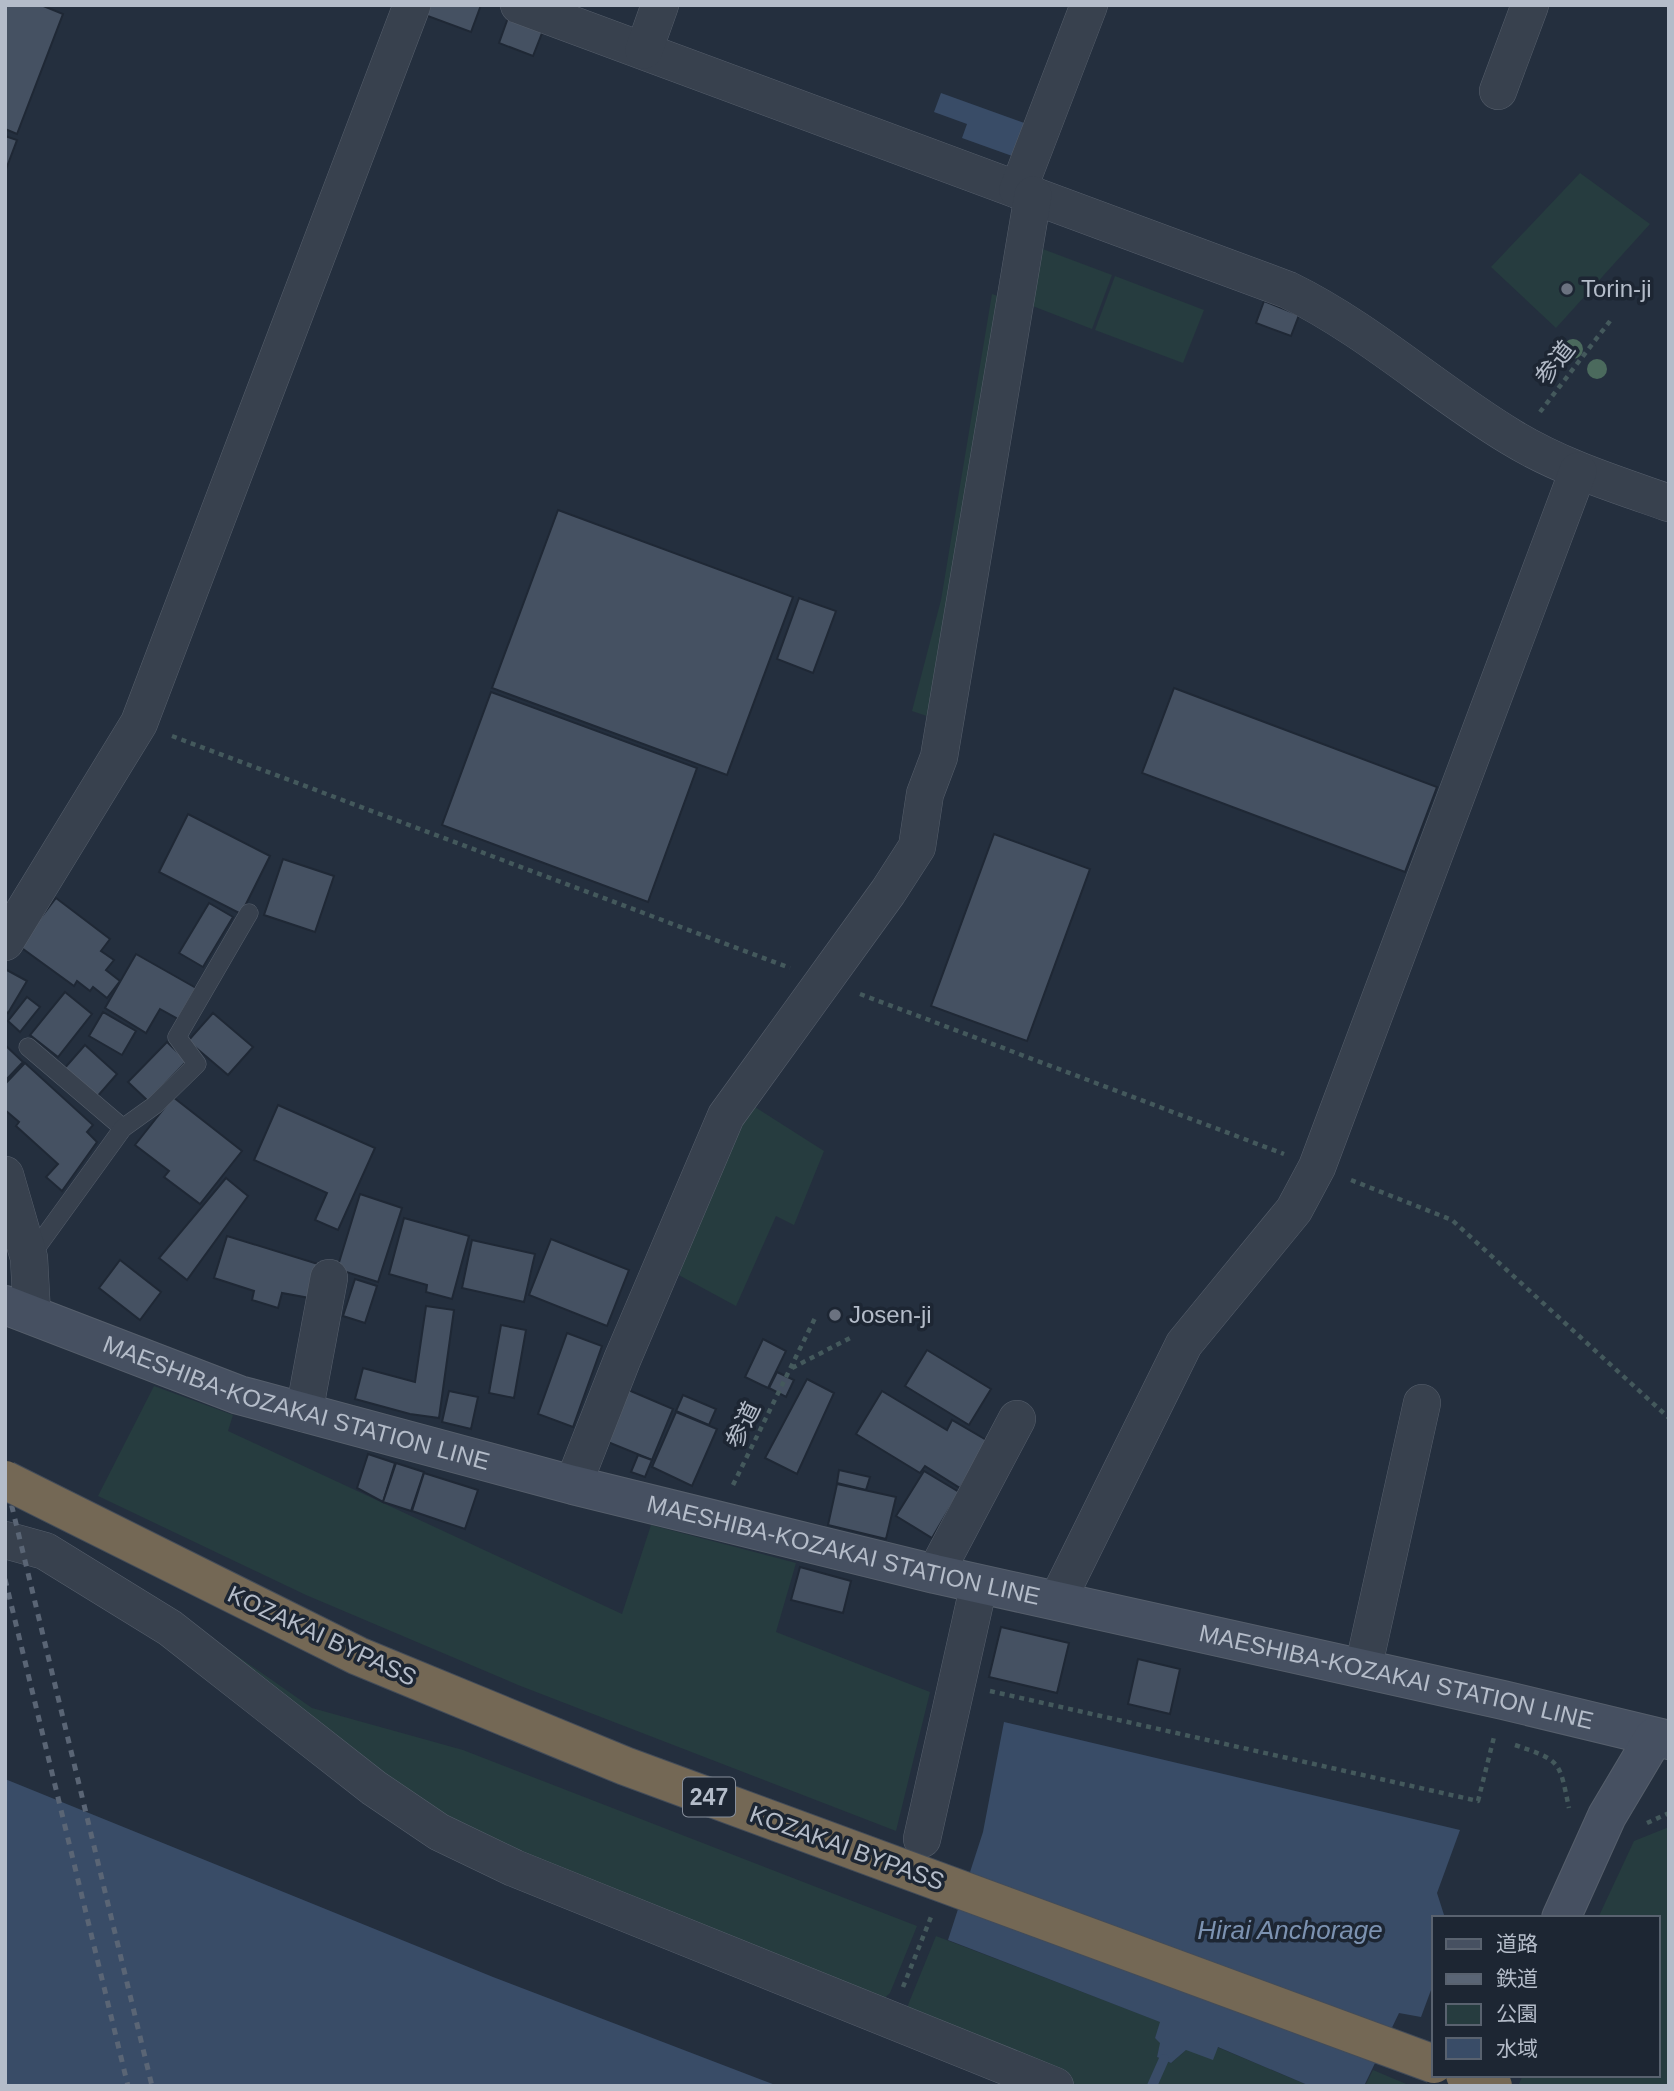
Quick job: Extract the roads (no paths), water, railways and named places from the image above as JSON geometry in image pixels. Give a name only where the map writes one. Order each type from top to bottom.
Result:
[{"type":"highway","name":"KOZAKAI BYPASS","points":[[5,1480],[358,1656],[625,1766],[1432,2063]]},
{"type":"highway","points":[[1470,2077],[1493,2086]]},
{"type":"main road","name":"MAESHIBA-KOZAKAI STATION LINE","points":[[14,1306],[157,1366],[240,1395],[573,1485],[979,1584],[1503,1700],[1664,1732]]},
{"type":"main road","points":[[1562,1916],[1606,1816],[1664,1732]]},
{"type":"street","points":[[5,942],[139,723],[412,5]]},
{"type":"street","points":[[519,5],[1288,290],[1328,309],[1512,438],[1578,471],[1669,503]]},
{"type":"street","points":[[644,50],[660,5]]},
{"type":"street","points":[[573,1485],[622,1360],[726,1116],[824,981],[916,847],[925,794],[939,757],[1026,192],[1089,5]]},
{"type":"street","points":[[1498,91],[1530,5]]},
{"type":"street","points":[[1057,1601],[1184,1344],[1294,1210],[1317,1167],[1578,471]]},
{"type":"street","points":[[5,1175],[29,1258],[14,1306]]},
{"type":"street","points":[[304,1413],[329,1278]]},
{"type":"street","points":[[1363,1669],[1422,1403]]},
{"type":"street","points":[[936,1574],[1017,1419]]},
{"type":"street","points":[[5,1540],[45,1551],[170,1628],[373,1788],[439,1832],[514,1868],[1055,2086]]},
{"type":"street","points":[[922,1839],[979,1584]]},
{"type":"lane","points":[[29,1258],[123,1128],[155,1105],[197,1064],[177,1037],[249,913]]},
{"type":"lane","points":[[28,1046],[123,1128]]},
{"type":"water","points":[[941,93],[1027,124],[1015,157],[962,138],[967,124],[934,112]]},
{"type":"water","name":"Hirai Anchorage","points":[[1004,1722],[1460,1830],[1437,1893],[1444,1916],[1432,1916],[1432,1987],[1421,2017],[1399,2013],[1364,2086],[1310,2086],[1218,2047],[1213,2060],[1186,2050],[1171,2063],[1157,2057],[1160,2043],[1155,2038],[1160,2022],[948,1940],[983,1832]]},
{"type":"water","points":[[5,1779],[493,1977],[778,2086],[5,2086]]},
{"type":"waterway","points":[[1152,2086],[1164,2059]]},
{"type":"railway","points":[[5,1478],[152,2086]]},
{"type":"railway","points":[[5,1579],[128,2086]]},
{"type":"place","name":"Torin-ji","points":[[1567,289]]},
{"type":"place","name":"Josen-ji","points":[[835,1315]]}]
